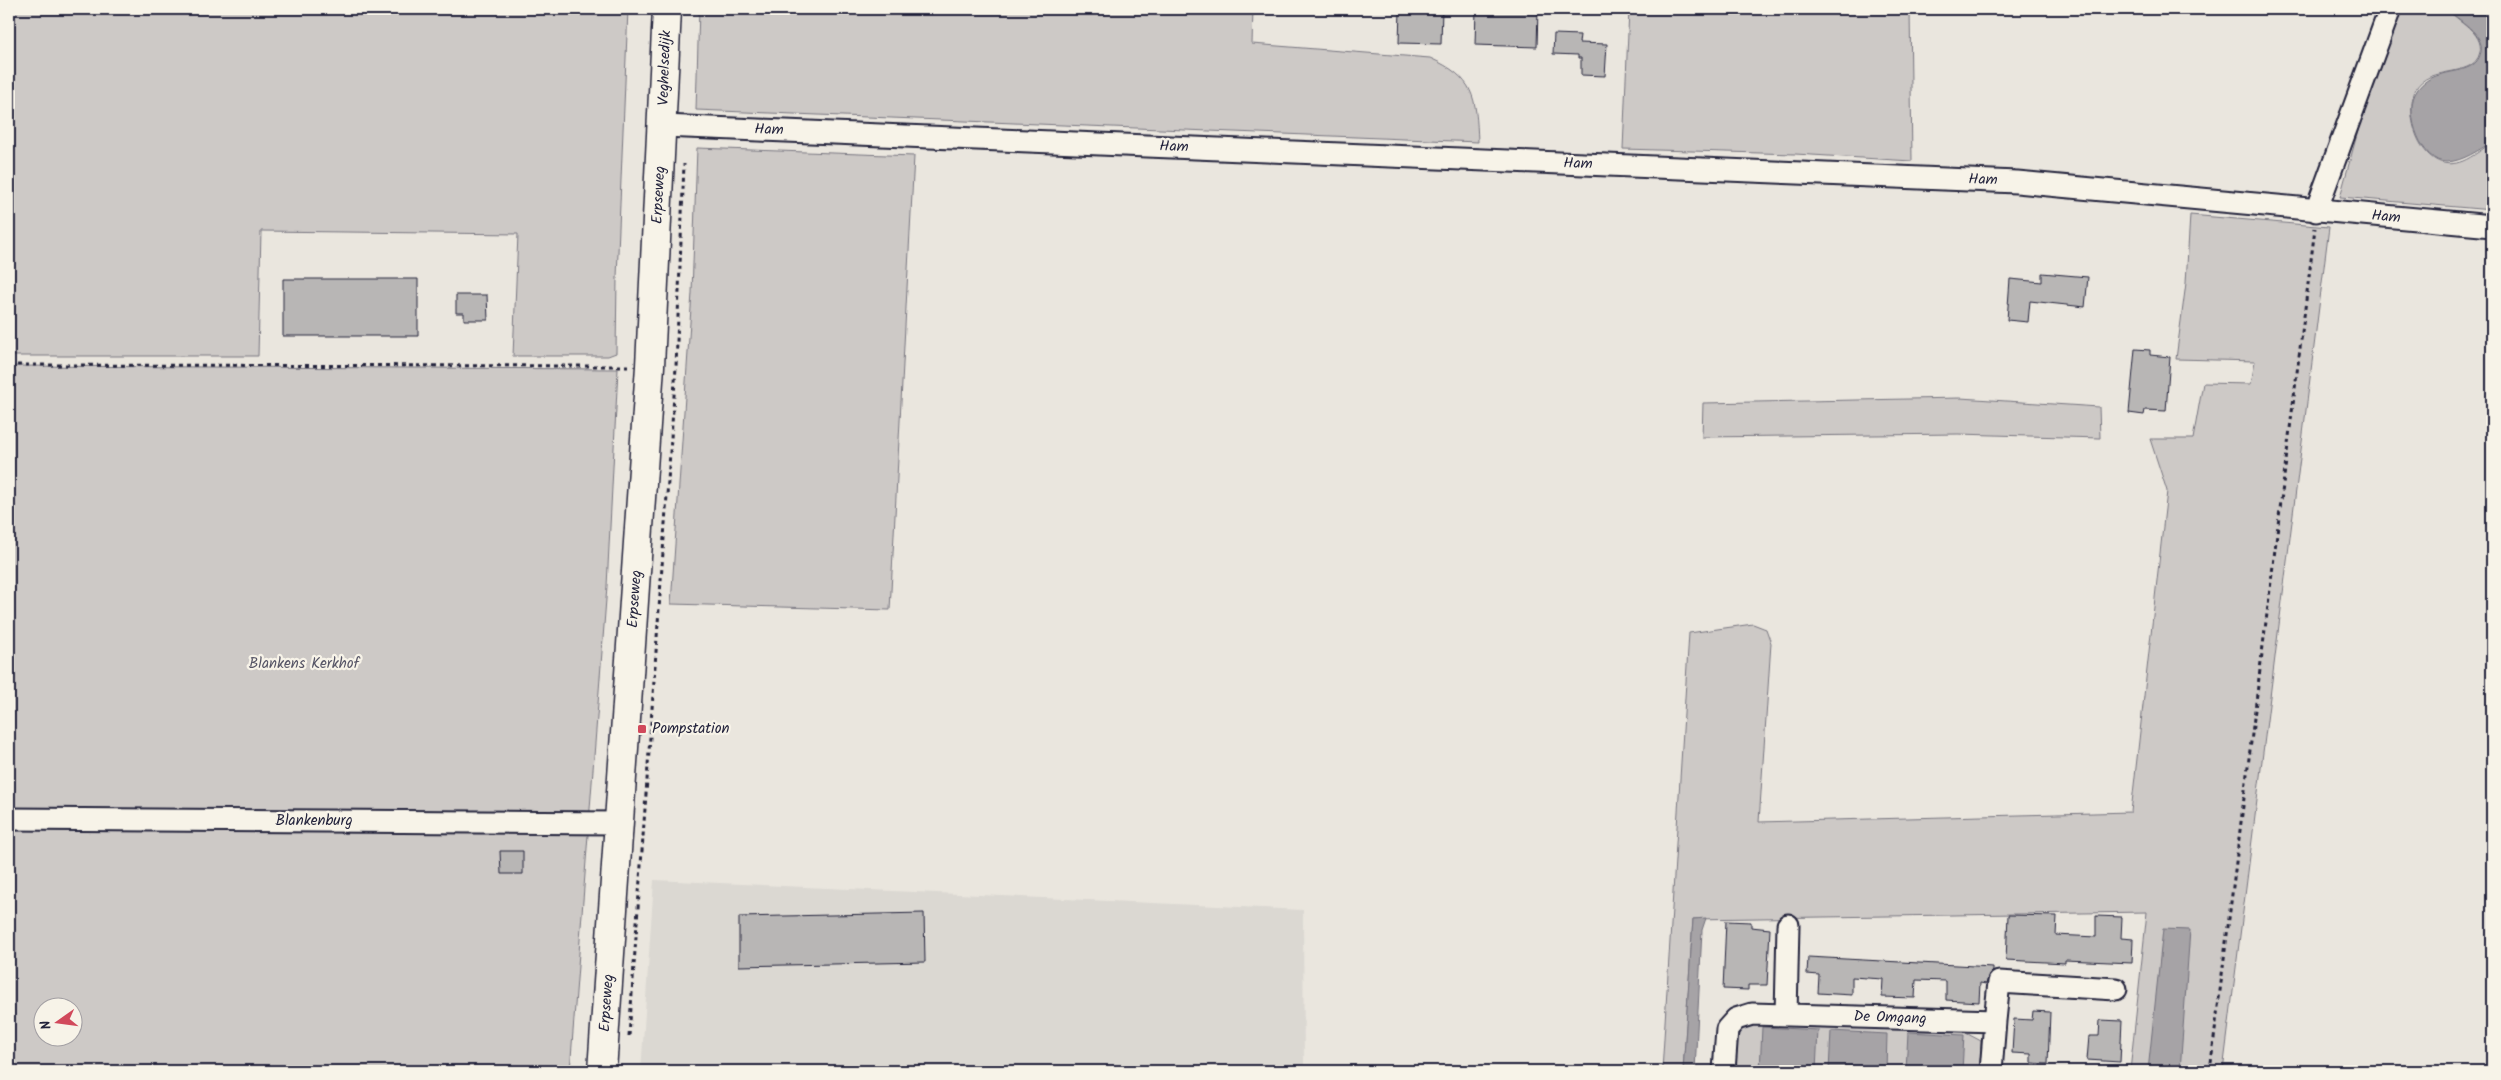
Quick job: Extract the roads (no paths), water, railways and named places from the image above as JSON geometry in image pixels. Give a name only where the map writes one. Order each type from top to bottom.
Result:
[{"type":"main road","name":"Veghelsedijk","points":[[667,9],[674,127]]},
{"type":"main road","name":"Erpseweg","points":[[602,1071],[650,366],[674,127]]},
{"type":"street","points":[[2316,210],[2390,9]]},
{"type":"street","name":"Ham","points":[[674,127],[2017,182],[2492,226]]},
{"type":"street","name":"Blankenburg","points":[[9,819],[619,823]]},
{"type":"street","points":[[1786,1015],[1788,925]]},
{"type":"street","points":[[1991,1071],[1999,982],[2116,989]]},
{"type":"street","name":"De Omgang","points":[[1724,1071],[1727,1029],[1736,1019],[1752,1014],[1995,1021]]},
{"type":"place","name":"Pompstation","points":[[642,729]]},
{"type":"park label","name":"Blankens Kerkhof","points":[[304,664]]}]
